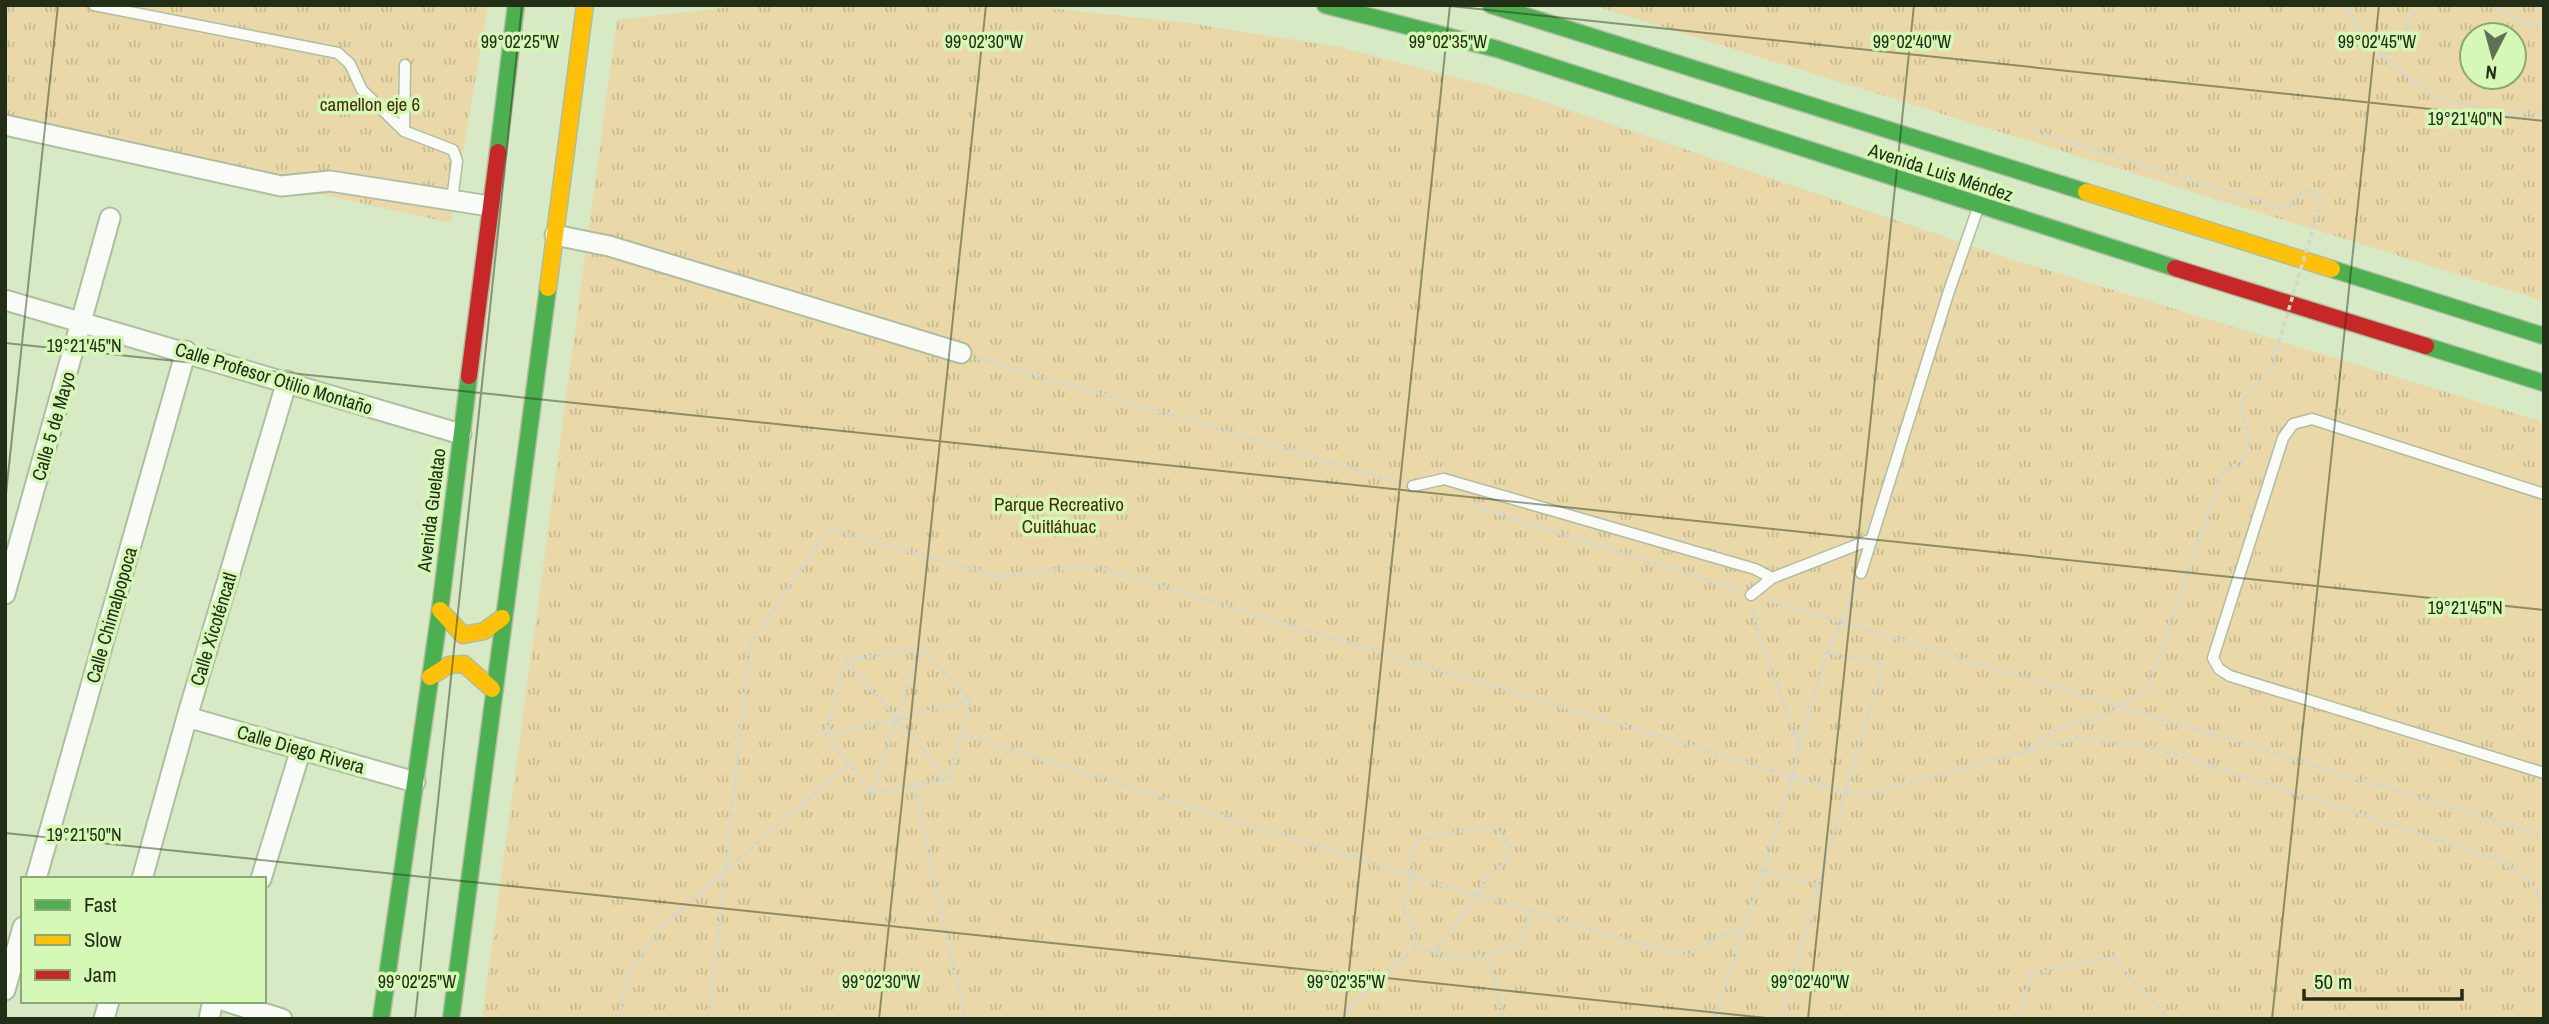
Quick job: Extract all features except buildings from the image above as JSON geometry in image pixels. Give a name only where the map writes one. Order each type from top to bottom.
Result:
[{"type":"main road","name":"Avenida Guelatao","points":[[381,1019],[440,610],[516,5]]},
{"type":"main road","points":[[451,1019],[492,689],[585,5]]},
{"type":"main road","name":"Avenida Luis Méndez","points":[[1325,5],[1497,50],[1979,207],[2544,383]]},
{"type":"main road","name":"Avenida Luis Méndez","points":[[1491,5],[1826,111],[1930,155],[2544,335]]},
{"type":"main road","points":[[1812,152],[1826,111]]},
{"type":"main road","points":[[1918,187],[1930,155]]},
{"type":"main road","points":[[440,610],[463,635],[476,636],[502,618]]},
{"type":"main road","points":[[430,677],[447,664],[460,662],[472,667],[492,689]]},
{"type":"street","points":[[5,125],[281,186],[330,181],[489,206]]},
{"type":"street","name":"Calle 5 de Mayo","points":[[5,594],[110,218]]},
{"type":"street","points":[[555,235],[609,246],[961,353]]},
{"type":"street","name":"Calle Profesor Otilio Montaño","points":[[5,300],[461,434]]},
{"type":"street","name":"Calle Chimalpopoca","points":[[37,877],[186,351]]},
{"type":"street","name":"Calle Xicoténcatl","points":[[143,877],[287,381]]},
{"type":"street","name":"Calle Diego Rivera","points":[[187,717],[415,782]]},
{"type":"street","points":[[262,877],[301,748]]},
{"type":"street","points":[[5,990],[17,938]]},
{"type":"street","points":[[231,1003],[282,1019]]},
{"type":"lane","points":[[94,5],[338,53],[350,64],[362,90],[404,131],[453,150],[457,161],[452,200]]},
{"type":"lane","points":[[404,131],[405,65]]},
{"type":"lane","points":[[1861,573],[1949,291],[1979,207]]},
{"type":"lane","points":[[2544,494],[2312,419],[2293,424],[2283,438],[2213,658],[2219,669],[2230,676],[2544,773]]},
{"type":"lane","points":[[1413,486],[1444,479],[1755,569],[1772,578]]},
{"type":"lane","points":[[1751,595],[1772,578],[1872,539]]},
{"type":"path","points":[[2345,5],[2370,46],[2436,98],[2507,113],[2544,112]]},
{"type":"path","points":[[2383,56],[2401,39],[2418,5]]},
{"type":"path","points":[[2487,5],[2530,25],[2544,26]]},
{"type":"path","points":[[2020,753],[2055,730],[2109,713],[2147,689],[2224,470],[2241,463],[2247,449],[2251,433],[2241,407],[2247,393],[2269,375],[2321,202],[2315,194],[2305,191],[2295,195],[2289,206],[2281,208],[2035,131]]},
{"type":"path","points":[[709,1019],[750,645],[828,529],[1001,577],[1090,565],[1858,796],[2077,738],[2152,747],[2502,861],[2525,878],[2544,904]]},
{"type":"path","points":[[1714,1019],[1793,776],[1799,746],[1827,653],[1861,573]]},
{"type":"path","points":[[1751,595],[1756,625],[1799,746]]},
{"type":"path","points":[[846,661],[921,648]]},
{"type":"path","points":[[921,648],[970,700]]},
{"type":"path","points":[[872,793],[921,648]]},
{"type":"path","points":[[1780,1019],[1820,886],[1844,792],[1884,663],[1827,653]]},
{"type":"path","points":[[846,661],[949,779]]},
{"type":"path","points":[[826,734],[846,661]]},
{"type":"path","points":[[826,734],[897,720],[970,700]]},
{"type":"path","points":[[949,779],[970,700]]},
{"type":"path","points":[[826,734],[872,793]]},
{"type":"path","points":[[961,734],[1413,876],[1684,956],[1731,931],[1743,932]]},
{"type":"path","points":[[618,1019],[630,970],[665,923],[849,764]]},
{"type":"path","points":[[872,793],[949,779]]},
{"type":"path","points":[[914,787],[965,1019]]},
{"type":"path","points":[[1415,947],[1413,925],[1404,910],[1413,876],[1411,859],[1418,839],[1492,825],[1510,846],[1508,861],[1486,878],[1478,895],[1435,952]]},
{"type":"path","points":[[1763,869],[1820,886]]},
{"type":"path","points":[[1415,947],[1476,957],[1522,943],[1529,911]]},
{"type":"path","points":[[1337,1019],[1415,947]]},
{"type":"path","points":[[1488,953],[1503,1019]]},
{"type":"path","points":[[2019,1019],[2030,975],[2112,957],[2166,1015],[2165,1019]]},
{"type":"green space","name":"camellon eje 6","points":[[5,5],[488,5],[451,223],[5,124]]},
{"type":"green space","name":"Parque Recreativo Cuitláhuac","points":[[747,5],[1022,5],[1188,23],[1340,47],[1527,96],[2008,258],[2544,422],[2544,1019],[482,1019],[617,20]]},
{"type":"green space","points":[[1592,5],[2544,5],[2544,301]]},
{"type":"green space","points":[[2293,402],[2544,472],[2544,616],[2537,639],[2250,549]]},
{"type":"traffic: fast","points":[[498,152],[516,5]]},
{"type":"traffic: fast","points":[[1325,5],[1497,49],[2175,268]]},
{"type":"traffic: fast","points":[[1491,5],[2086,192]]},
{"type":"traffic: fast","points":[[2332,269],[2544,336]]},
{"type":"traffic: fast","points":[[451,1019],[548,288]]},
{"type":"traffic: fast","points":[[2426,346],[2544,383]]},
{"type":"traffic: fast","points":[[381,1019],[440,610],[469,376]]},
{"type":"traffic: slow","points":[[548,288],[585,5]]},
{"type":"traffic: slow","points":[[2086,192],[2332,269]]},
{"type":"traffic: slow","points":[[440,610],[463,635],[484,631],[502,618]]},
{"type":"traffic: slow","points":[[430,677],[449,665],[464,664],[492,689]]},
{"type":"traffic: jam","points":[[469,376],[498,152]]},
{"type":"traffic: jam","points":[[2175,268],[2426,346]]}]
